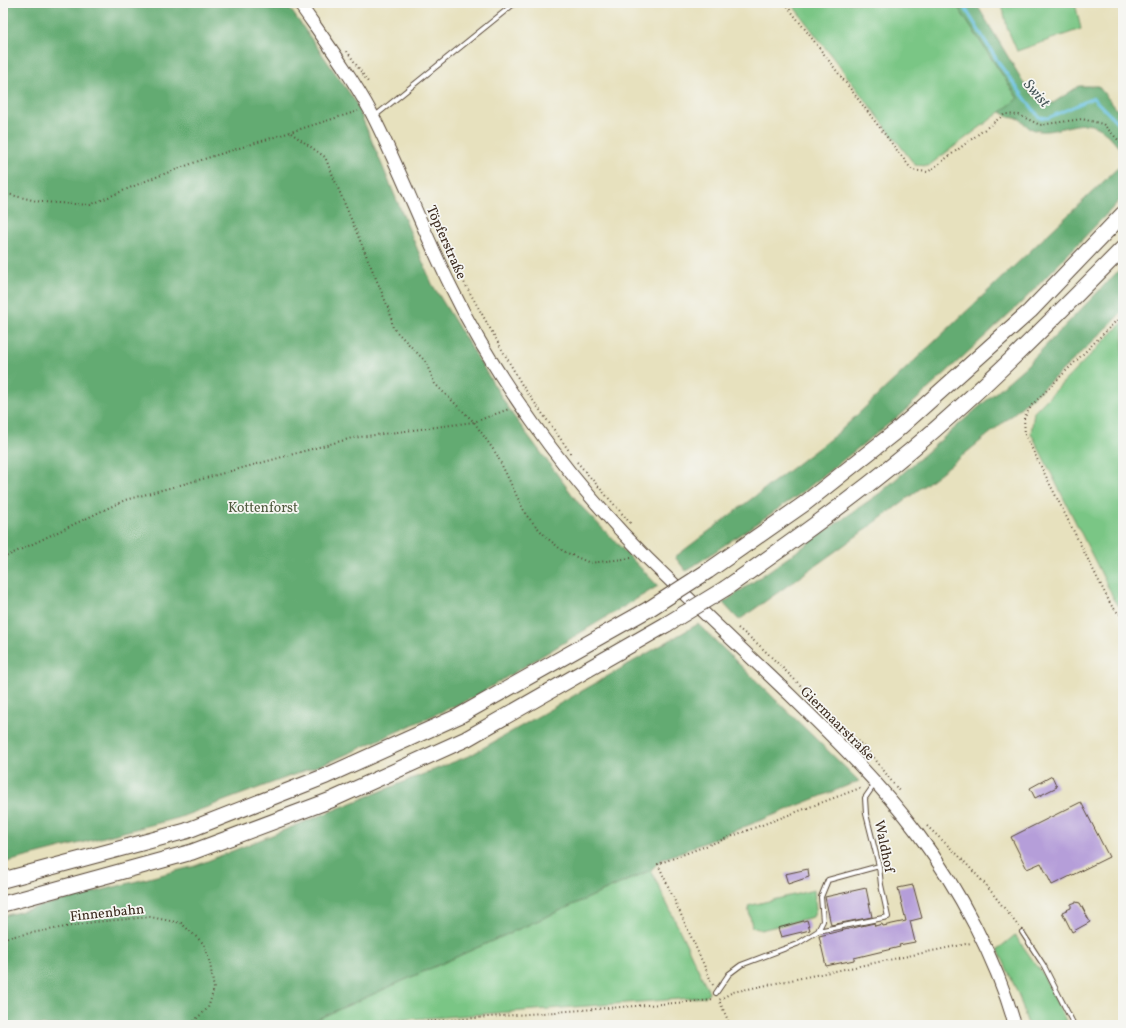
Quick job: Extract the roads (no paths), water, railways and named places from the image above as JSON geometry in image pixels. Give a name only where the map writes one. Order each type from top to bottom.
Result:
[{"type":"highway","points":[[3,880],[186,830],[326,776],[459,716],[649,609],[708,571],[804,504],[895,432],[1030,311],[1123,214]]},
{"type":"highway","points":[[3,904],[192,852],[331,800],[466,739],[667,624],[726,588],[819,523],[911,450],[1040,332],[1123,248]]},
{"type":"main road","name":"Töpferstraße","points":[[299,3],[331,48],[370,112],[451,288],[502,378],[580,486]]},
{"type":"main road","name":"Giermaarstraße","points":[[580,486],[641,552],[824,728],[876,782],[919,835],[955,890],[982,941],[1008,1000],[1015,1025]]},
{"type":"lane","points":[[370,112],[384,110],[514,3]]},
{"type":"lane","name":"Waldhof","points":[[818,931],[888,917],[881,885],[879,866],[866,814],[865,798],[876,782]]},
{"type":"lane","points":[[716,993],[729,974],[741,965],[797,944],[818,931],[823,921],[821,897],[828,880],[879,866]]},
{"type":"lane","points":[[1022,932],[1044,966],[1074,1025]]},
{"type":"waterway","name":"Swist","points":[[962,3],[1000,65],[1039,117],[1048,118],[1093,98],[1123,128]]},
{"type":"park label","name":"Kottenforst","points":[[263,507]]}]
